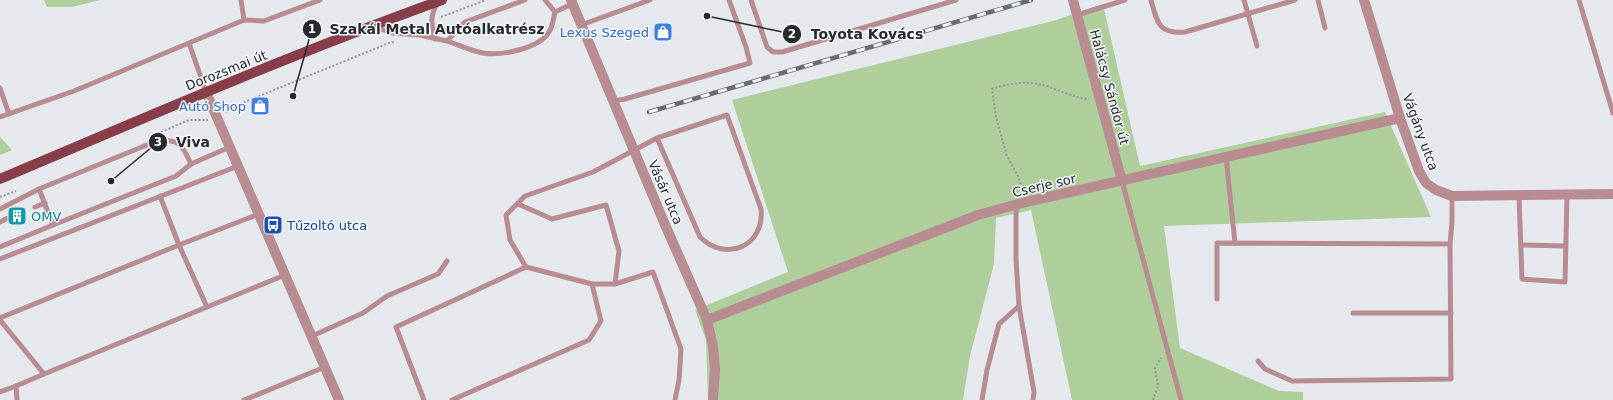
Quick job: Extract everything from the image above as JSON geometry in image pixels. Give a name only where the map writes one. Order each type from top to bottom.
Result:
[{"type":"main road","name":"Dorozsmai út","points":[[0,179],[206,92],[372,26],[440,1]]},
{"type":"street","name":"Halácsy Sándor út","points":[[1073,0],[1122,181]]},
{"type":"street","name":"Vágány utca","points":[[1364,0],[1400,118],[1419,171],[1426,183],[1436,190],[1452,196],[1613,194]]},
{"type":"street","name":"Vásár utca","points":[[572,2],[707,320],[714,346],[715,369],[713,400]]},
{"type":"street","points":[[206,92],[339,400]]},
{"type":"street","name":"Cserje sor","points":[[707,320],[978,215],[1026,202],[1400,118]]},
{"type":"lane","points":[[241,0],[244,20]]},
{"type":"lane","points":[[0,117],[74,91],[244,20],[264,21],[320,0]]},
{"type":"lane","points":[[447,41],[465,22],[525,0]]},
{"type":"lane","points":[[545,0],[555,12]]},
{"type":"lane","points":[[581,25],[650,0]]},
{"type":"lane","points":[[613,101],[750,63],[746,47],[728,0]]},
{"type":"lane","points":[[751,0],[766,47],[773,52],[782,52],[956,0]]},
{"type":"lane","points":[[1077,15],[1126,0]]},
{"type":"lane","points":[[1151,0],[1156,20],[1160,26],[1165,30],[1174,33],[1185,32],[1294,0]]},
{"type":"lane","points":[[1244,0],[1257,46]]},
{"type":"lane","points":[[1318,0],[1325,28]]},
{"type":"lane","points":[[1579,0],[1613,113]]},
{"type":"lane","points":[[435,39],[431,21],[432,12],[440,1]]},
{"type":"lane","points":[[372,26],[392,33],[418,35],[447,41],[481,53],[494,54],[528,47],[548,34],[552,27],[555,12],[572,2]]},
{"type":"lane","points":[[189,43],[206,92]]},
{"type":"lane","points":[[0,88],[9,114]]},
{"type":"lane","points":[[526,267],[510,240],[506,216],[525,196],[594,172],[657,138],[727,115],[761,209],[762,216],[759,229],[751,240],[740,248],[726,250],[711,246],[700,237],[657,138]]},
{"type":"lane","points":[[0,209],[39,189],[159,140],[172,140],[182,146],[190,164]]},
{"type":"lane","points":[[0,247],[176,176],[190,164],[230,147]]},
{"type":"lane","points":[[1226,157],[1234,243]]},
{"type":"lane","points":[[0,259],[238,166]]},
{"type":"lane","points":[[1122,181],[1181,400]]},
{"type":"lane","points":[[39,189],[53,225]]},
{"type":"lane","points":[[1519,196],[1522,245],[1522,279],[1565,282],[1567,195]]},
{"type":"lane","points":[[160,196],[179,245],[206,307]]},
{"type":"lane","points":[[1258,362],[1265,369],[1292,381],[1451,379],[1450,244],[1452,196]]},
{"type":"lane","points":[[35,207],[45,204]]},
{"type":"lane","points":[[518,204],[552,219],[606,205],[620,251],[615,284]]},
{"type":"lane","points":[[1016,205],[1016,260],[1019,306],[1034,392],[1033,400]]},
{"type":"lane","points":[[44,374],[0,319],[179,245],[259,214]]},
{"type":"lane","points":[[0,222],[8,218]]},
{"type":"lane","points":[[1217,299],[1217,243],[1450,244]]},
{"type":"lane","points":[[1522,245],[1565,246]]},
{"type":"lane","points":[[312,336],[363,313],[387,296],[438,274],[447,261]]},
{"type":"lane","points":[[424,400],[396,327],[526,267],[592,284],[615,284],[653,272],[681,349],[679,380],[675,400]]},
{"type":"lane","points":[[0,392],[285,274]]},
{"type":"lane","points":[[452,400],[589,340],[601,321],[592,284]]},
{"type":"lane","points":[[982,400],[987,370],[999,324],[1019,306]]},
{"type":"lane","points":[[1353,313],[1451,313]]},
{"type":"lane","points":[[0,330],[6,328]]},
{"type":"lane","points":[[244,400],[325,367]]},
{"type":"lane","points":[[16,386],[17,400]]},
{"type":"path","points":[[431,21],[486,0]]},
{"type":"path","points":[[160,132],[188,120],[206,121],[235,109],[247,101],[388,43],[398,41]]},
{"type":"path","points":[[1026,202],[1018,176],[1007,156],[996,116],[992,89],[1006,84],[1038,84],[1070,95],[1086,99],[1100,100]]},
{"type":"path","points":[[0,197],[22,188]]},
{"type":"path","points":[[1153,400],[1158,386],[1155,368],[1167,350]]},
{"type":"green space","points":[[44,0],[100,0],[72,7],[47,7]]},
{"type":"green space","points":[[1103,4],[1140,166],[1385,112],[1431,217],[1164,226],[1180,348],[1279,391],[1303,392],[1303,400],[1072,400],[1031,210],[996,218],[994,264],[970,356],[963,400],[708,400],[706,340],[695,310],[788,272],[732,100],[1053,21]]},
{"type":"green space","points":[[0,137],[12,150],[0,155]]},
{"type":"railway","points":[[649,112],[1031,0]]},
{"type":"place","name":"Toyota Kovács","points":[[707,16]]},
{"type":"place","name":"Lexus Szeged","points":[[663,32]]},
{"type":"place","name":"Szakál Metal Autóalkatrész","points":[[293,96]]},
{"type":"place","name":"Autó Shop","points":[[260,106]]},
{"type":"place","name":"Viva","points":[[111,181]]},
{"type":"place","name":"OMV","points":[[17,216]]},
{"type":"place","name":"Tűzoltó utca","points":[[273,225]]}]
